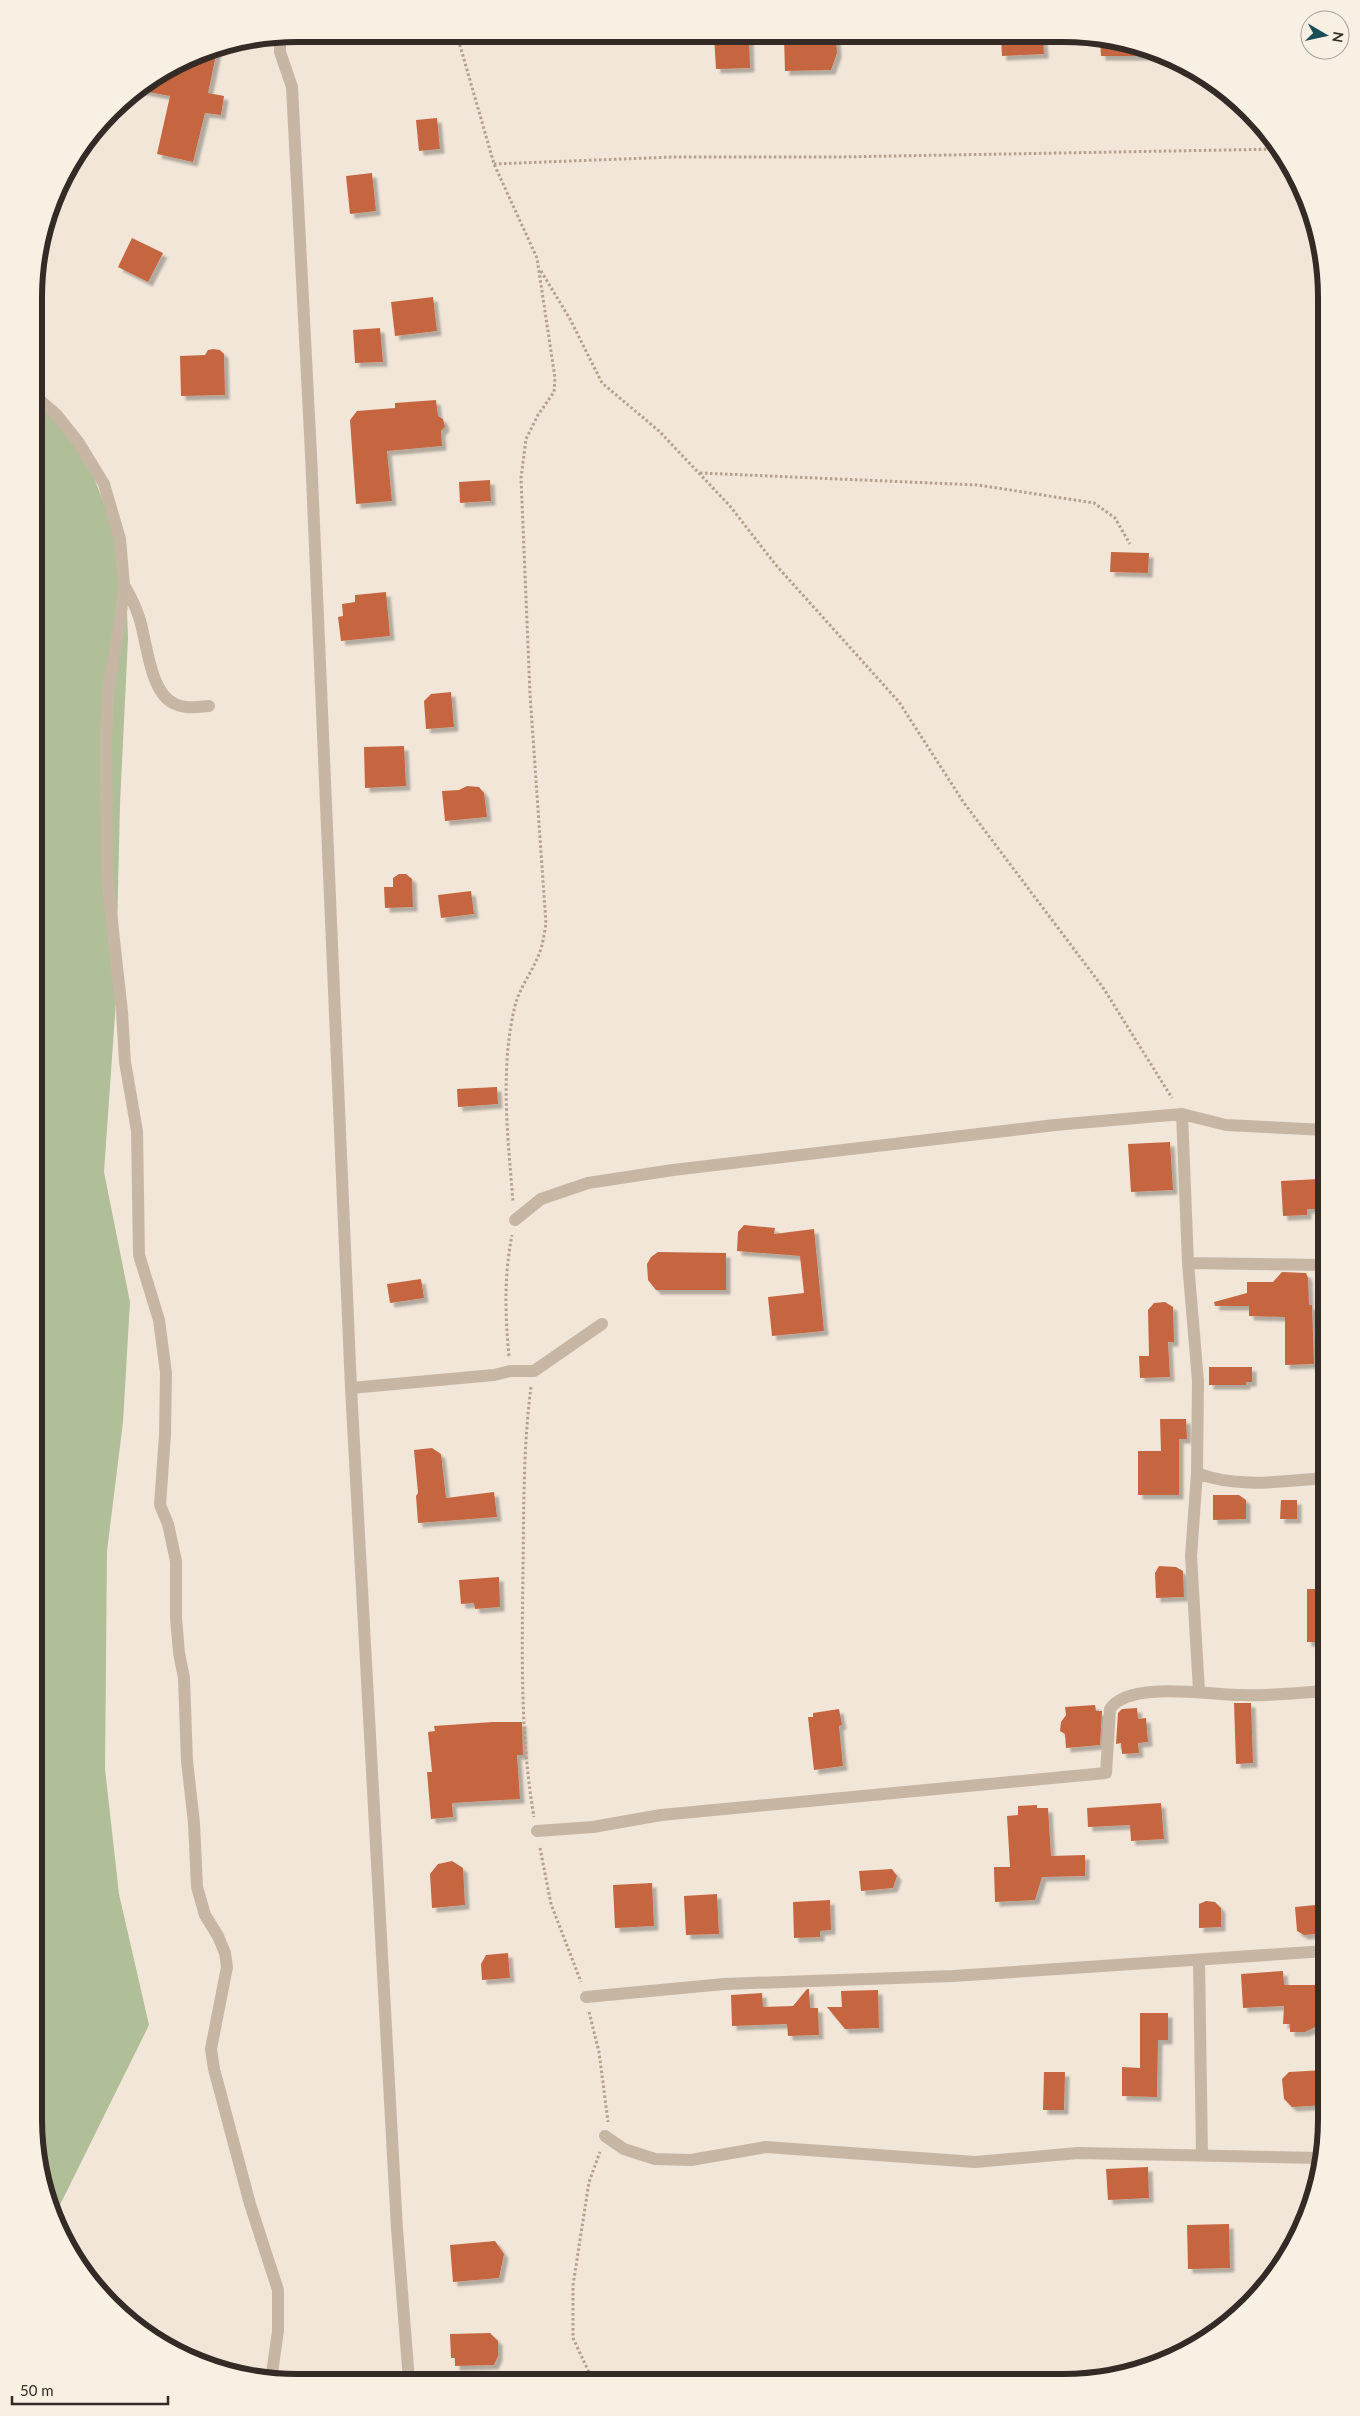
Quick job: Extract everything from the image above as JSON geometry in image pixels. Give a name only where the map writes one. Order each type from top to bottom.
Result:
[{"type":"street","points":[[280,43],[280,52],[292,87],[311,464],[350,1388],[398,2229],[409,2374]]},
{"type":"street","points":[[42,402],[56,414],[73,436],[104,484],[120,540],[124,585],[108,690],[106,736],[110,903],[122,1012],[124,1062],[137,1131],[139,1255],[159,1320],[166,1373],[165,1435],[160,1505],[168,1524],[176,1561],[176,1618],[179,1654],[184,1678],[186,1753],[194,1823],[197,1887],[205,1915],[218,1936],[225,1953],[227,1967],[211,2049],[214,2069],[250,2204],[278,2290],[278,2331],[272,2372]]},
{"type":"street","points":[[124,585],[140,619],[147,652],[163,693],[174,704],[194,708],[209,706]]},
{"type":"street","points":[[1182,1114],[1188,1263],[1198,1381],[1197,1473],[1192,1556],[1199,1691]]},
{"type":"street","points":[[515,1220],[541,1199],[588,1182],[672,1170],[1036,1127],[1182,1114],[1226,1124],[1318,1130]]},
{"type":"street","points":[[1188,1263],[1318,1265]]},
{"type":"street","points":[[350,1388],[494,1375],[510,1371],[534,1371],[602,1324]]},
{"type":"street","points":[[1197,1473],[1214,1480],[1246,1483],[1318,1478]]},
{"type":"street","points":[[537,1831],[593,1827],[661,1815],[1106,1773],[1110,1709],[1122,1697],[1136,1694],[1199,1691],[1241,1695],[1318,1691]]},
{"type":"street","points":[[586,1997],[724,1984],[824,1979],[953,1976],[1318,1953]]},
{"type":"street","points":[[1198,1961],[1202,2155]]},
{"type":"street","points":[[605,2136],[624,2150],[655,2159],[691,2160],[766,2147],[975,2162],[1078,2153],[1314,2158]]},
{"type":"path","points":[[459,42],[494,164],[537,258],[555,378],[554,392],[538,415],[526,438],[521,478],[530,694],[546,924],[539,954],[525,979],[514,1009],[509,1045],[507,1118],[515,1220],[505,1278],[504,1306],[510,1371]]},
{"type":"path","points":[[494,164],[673,157],[849,157],[1271,150]]},
{"type":"path","points":[[539,268],[570,319],[602,383],[659,431],[730,506],[775,564],[899,702],[964,803],[1104,990],[1182,1114]]},
{"type":"path","points":[[699,473],[978,486],[1086,501],[1094,503],[1116,518],[1130,544]]},
{"type":"path","points":[[534,1371],[526,1422],[523,1616],[526,1769],[551,1904],[567,1941],[586,1997],[599,2052],[608,2122],[589,2182],[573,2285],[573,2338],[590,2374]]},
{"type":"green space","points":[[42,402],[48,408],[91,470],[125,558],[128,638],[120,804],[115,1015],[104,1172],[130,1302],[123,1422],[107,1551],[105,1769],[119,1894],[149,2025],[59,2207],[47,2168],[42,2118]]},
{"type":"building","points":[[714,42],[749,42],[750,68],[716,69]]},
{"type":"building","points":[[784,42],[836,42],[837,53],[831,70],[785,71]]},
{"type":"building","points":[[1001,42],[1043,42],[1044,54],[1002,56]]},
{"type":"building","points":[[1100,46],[1144,56],[1101,56]]},
{"type":"building","points":[[216,56],[208,93],[224,96],[221,115],[205,113],[193,162],[157,154],[170,96],[147,92],[185,69]]},
{"type":"building","points":[[437,118],[440,149],[419,151],[416,120]]},
{"type":"building","points":[[372,173],[376,211],[350,214],[346,176]]},
{"type":"building","points":[[132,238],[163,253],[148,282],[118,267]]},
{"type":"building","points":[[433,297],[437,331],[395,336],[391,302]]},
{"type":"building","points":[[380,328],[383,362],[355,363],[353,330]]},
{"type":"building","points":[[208,350],[220,350],[224,354],[225,395],[181,396],[180,356],[205,355]]},
{"type":"building","points":[[436,400],[438,416],[443,419],[445,427],[441,431],[442,446],[387,451],[392,501],[356,504],[350,420],[357,411],[395,408],[395,403]]},
{"type":"building","points":[[490,480],[491,501],[460,503],[459,482]]},
{"type":"building","points":[[1111,552],[1149,553],[1148,573],[1110,572]]},
{"type":"building","points":[[386,592],[390,636],[341,641],[338,617],[343,616],[342,604],[355,602],[355,595]]},
{"type":"building","points":[[451,692],[454,727],[426,729],[424,701],[431,694]]},
{"type":"building","points":[[404,746],[406,786],[365,788],[364,747]]},
{"type":"building","points":[[467,786],[479,787],[484,793],[487,817],[445,821],[442,791],[459,790]]},
{"type":"building","points":[[399,874],[406,874],[412,879],[413,907],[385,908],[384,887],[393,887],[393,878]]},
{"type":"building","points":[[471,891],[474,914],[441,918],[438,895]]},
{"type":"building","points":[[497,1087],[498,1104],[458,1107],[457,1089]]},
{"type":"building","points":[[1170,1142],[1173,1190],[1131,1192],[1128,1144]]},
{"type":"building","points":[[1318,1179],[1318,1209],[1307,1209],[1307,1215],[1283,1216],[1281,1181]]},
{"type":"building","points":[[744,1225],[775,1228],[774,1234],[814,1229],[824,1331],[772,1336],[768,1297],[804,1293],[800,1256],[737,1251],[738,1232]]},
{"type":"building","points":[[658,1252],[726,1253],[726,1290],[656,1290],[648,1280],[647,1264],[651,1257]]},
{"type":"building","points":[[1282,1272],[1306,1273],[1308,1278],[1309,1305],[1312,1305],[1314,1364],[1285,1365],[1285,1317],[1249,1316],[1249,1306],[1215,1306],[1214,1302],[1247,1293],[1247,1282],[1273,1282]]},
{"type":"building","points":[[421,1279],[424,1298],[390,1303],[387,1284]]},
{"type":"building","points":[[1165,1302],[1173,1307],[1174,1342],[1168,1342],[1170,1377],[1140,1378],[1139,1356],[1149,1356],[1148,1310],[1154,1303]]},
{"type":"building","points":[[1209,1367],[1252,1367],[1252,1382],[1246,1382],[1246,1385],[1209,1385]]},
{"type":"building","points":[[1160,1419],[1186,1419],[1187,1439],[1179,1439],[1179,1495],[1138,1495],[1138,1451],[1161,1451]]},
{"type":"building","points":[[432,1448],[441,1454],[446,1498],[494,1492],[497,1517],[418,1523],[416,1496],[418,1493],[414,1450]]},
{"type":"building","points":[[1213,1495],[1239,1495],[1246,1500],[1246,1519],[1213,1520]]},
{"type":"building","points":[[1281,1500],[1297,1500],[1297,1519],[1280,1519]]},
{"type":"building","points":[[1159,1566],[1176,1567],[1183,1571],[1184,1597],[1156,1598],[1155,1573]]},
{"type":"building","points":[[499,1577],[500,1607],[475,1609],[474,1603],[461,1604],[459,1580]]},
{"type":"building","points":[[1307,1589],[1318,1589],[1318,1642],[1307,1642]]},
{"type":"building","points":[[1234,1703],[1251,1703],[1253,1763],[1236,1764]]},
{"type":"building","points":[[1095,1705],[1096,1711],[1102,1711],[1100,1745],[1066,1748],[1065,1734],[1060,1731],[1061,1722],[1066,1715],[1065,1707]]},
{"type":"building","points":[[1137,1708],[1138,1719],[1146,1718],[1148,1742],[1138,1743],[1139,1753],[1122,1754],[1121,1743],[1116,1744],[1118,1713],[1122,1709]]},
{"type":"building","points":[[839,1709],[842,1725],[839,1726],[843,1766],[814,1770],[808,1717],[813,1717],[813,1713]]},
{"type":"building","points":[[522,1722],[523,1755],[517,1755],[520,1799],[452,1803],[453,1817],[431,1819],[427,1772],[432,1772],[428,1732],[435,1731],[434,1726]]},
{"type":"building","points":[[1161,1803],[1164,1839],[1131,1841],[1130,1825],[1088,1827],[1087,1808]]},
{"type":"building","points":[[1037,1805],[1037,1808],[1048,1808],[1051,1856],[1085,1855],[1085,1876],[1042,1877],[1035,1900],[995,1902],[994,1867],[1010,1867],[1007,1816],[1018,1815],[1018,1806]]},
{"type":"building","points":[[452,1861],[463,1868],[465,1905],[432,1908],[430,1874],[438,1864]]},
{"type":"building","points":[[892,1869],[897,1876],[893,1888],[861,1891],[859,1871]]},
{"type":"building","points":[[652,1883],[654,1926],[615,1928],[613,1885]]},
{"type":"building","points":[[717,1894],[719,1934],[686,1935],[684,1896]]},
{"type":"building","points":[[830,1900],[831,1930],[820,1931],[820,1937],[794,1938],[793,1902]]},
{"type":"building","points":[[1206,1901],[1215,1902],[1221,1908],[1221,1927],[1199,1928],[1199,1904]]},
{"type":"building","points":[[1318,1905],[1318,1934],[1304,1935],[1297,1931],[1295,1907]]},
{"type":"building","points":[[508,1953],[510,1978],[482,1980],[481,1964],[486,1955]]},
{"type":"building","points":[[1283,1971],[1284,1985],[1318,1985],[1318,2026],[1305,2032],[1290,2032],[1290,2024],[1283,2024],[1284,2006],[1243,2008],[1241,1974]]},
{"type":"building","points":[[809,1989],[810,2008],[818,2008],[819,2035],[788,2036],[787,2024],[732,2026],[731,1995],[762,1993],[763,2007],[793,2006]]},
{"type":"building","points":[[878,1990],[879,2028],[845,2029],[827,2007],[842,2007],[841,1991]]},
{"type":"building","points":[[1140,2013],[1168,2013],[1168,2040],[1158,2040],[1157,2097],[1122,2096],[1122,2067],[1140,2068]]},
{"type":"building","points":[[1318,2070],[1318,2105],[1292,2107],[1284,2099],[1282,2079],[1289,2072]]},
{"type":"building","points":[[1044,2072],[1065,2072],[1064,2110],[1043,2110]]},
{"type":"building","points":[[1148,2167],[1149,2198],[1108,2200],[1106,2169]]},
{"type":"building","points":[[1229,2224],[1230,2268],[1188,2269],[1187,2225]]},
{"type":"building","points":[[495,2241],[504,2254],[499,2278],[453,2282],[450,2245]]},
{"type":"building","points":[[490,2333],[498,2341],[498,2356],[494,2365],[455,2366],[455,2358],[451,2358],[450,2334]]}]
